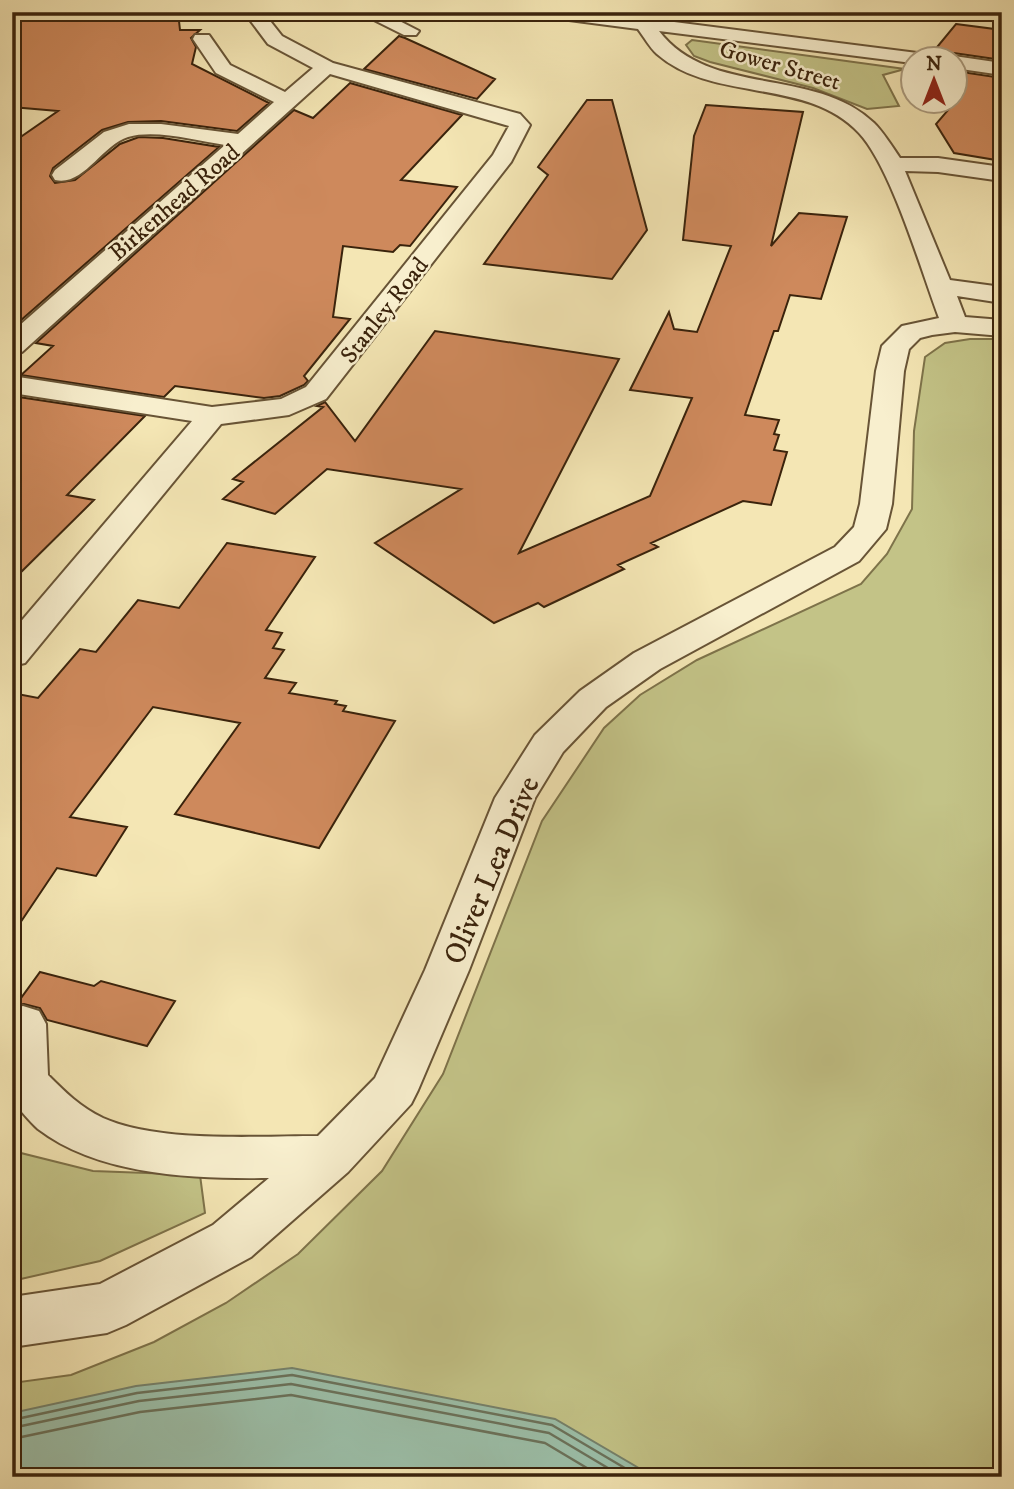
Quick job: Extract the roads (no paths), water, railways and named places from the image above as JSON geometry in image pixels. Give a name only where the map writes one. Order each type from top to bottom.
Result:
[{"type":"street","name":"Stanley Road","points":[[212,416],[254,413],[289,406],[316,393],[486,179],[520,125],[513,118],[326,67],[275,40],[253,12]]},
{"type":"street","points":[[367,12],[410,32]]},
{"type":"street","points":[[546,12],[898,55]]},
{"type":"street","points":[[780,22],[789,40]]},
{"type":"street","name":"Gower Street","points":[[643,23],[657,46],[680,62],[819,99],[852,114],[876,136],[891,164],[955,324]]},
{"type":"street","points":[[202,39],[223,69],[287,102]]},
{"type":"street","points":[[968,64],[1002,69]]},
{"type":"street","name":"Birkenhead Road","points":[[15,339],[326,67]]},
{"type":"street","points":[[63,176],[110,139],[125,131],[150,130],[243,141]]},
{"type":"street","points":[[891,164],[938,165],[1002,174]]},
{"type":"street","points":[[941,286],[1002,295]]},
{"type":"street","name":"Oliver Lea Drive","points":[[12,1322],[107,1308],[232,1241],[330,1157],[394,1090],[447,970],[515,798],[550,744],[593,699],[647,661],[847,554],[870,529],[876,503],[890,371],[896,346],[911,332],[955,324],[1002,328]]},
{"type":"street","points":[[12,384],[212,416]]},
{"type":"street","points":[[12,655],[212,416]]},
{"type":"street","points":[[23,1024],[21,1064],[28,1086],[52,1111],[82,1130],[120,1146],[171,1153],[330,1157]]},
{"type":"water","points":[[292,1368],[555,1419],[654,1477],[12,1477],[12,1413],[136,1386]]}]
